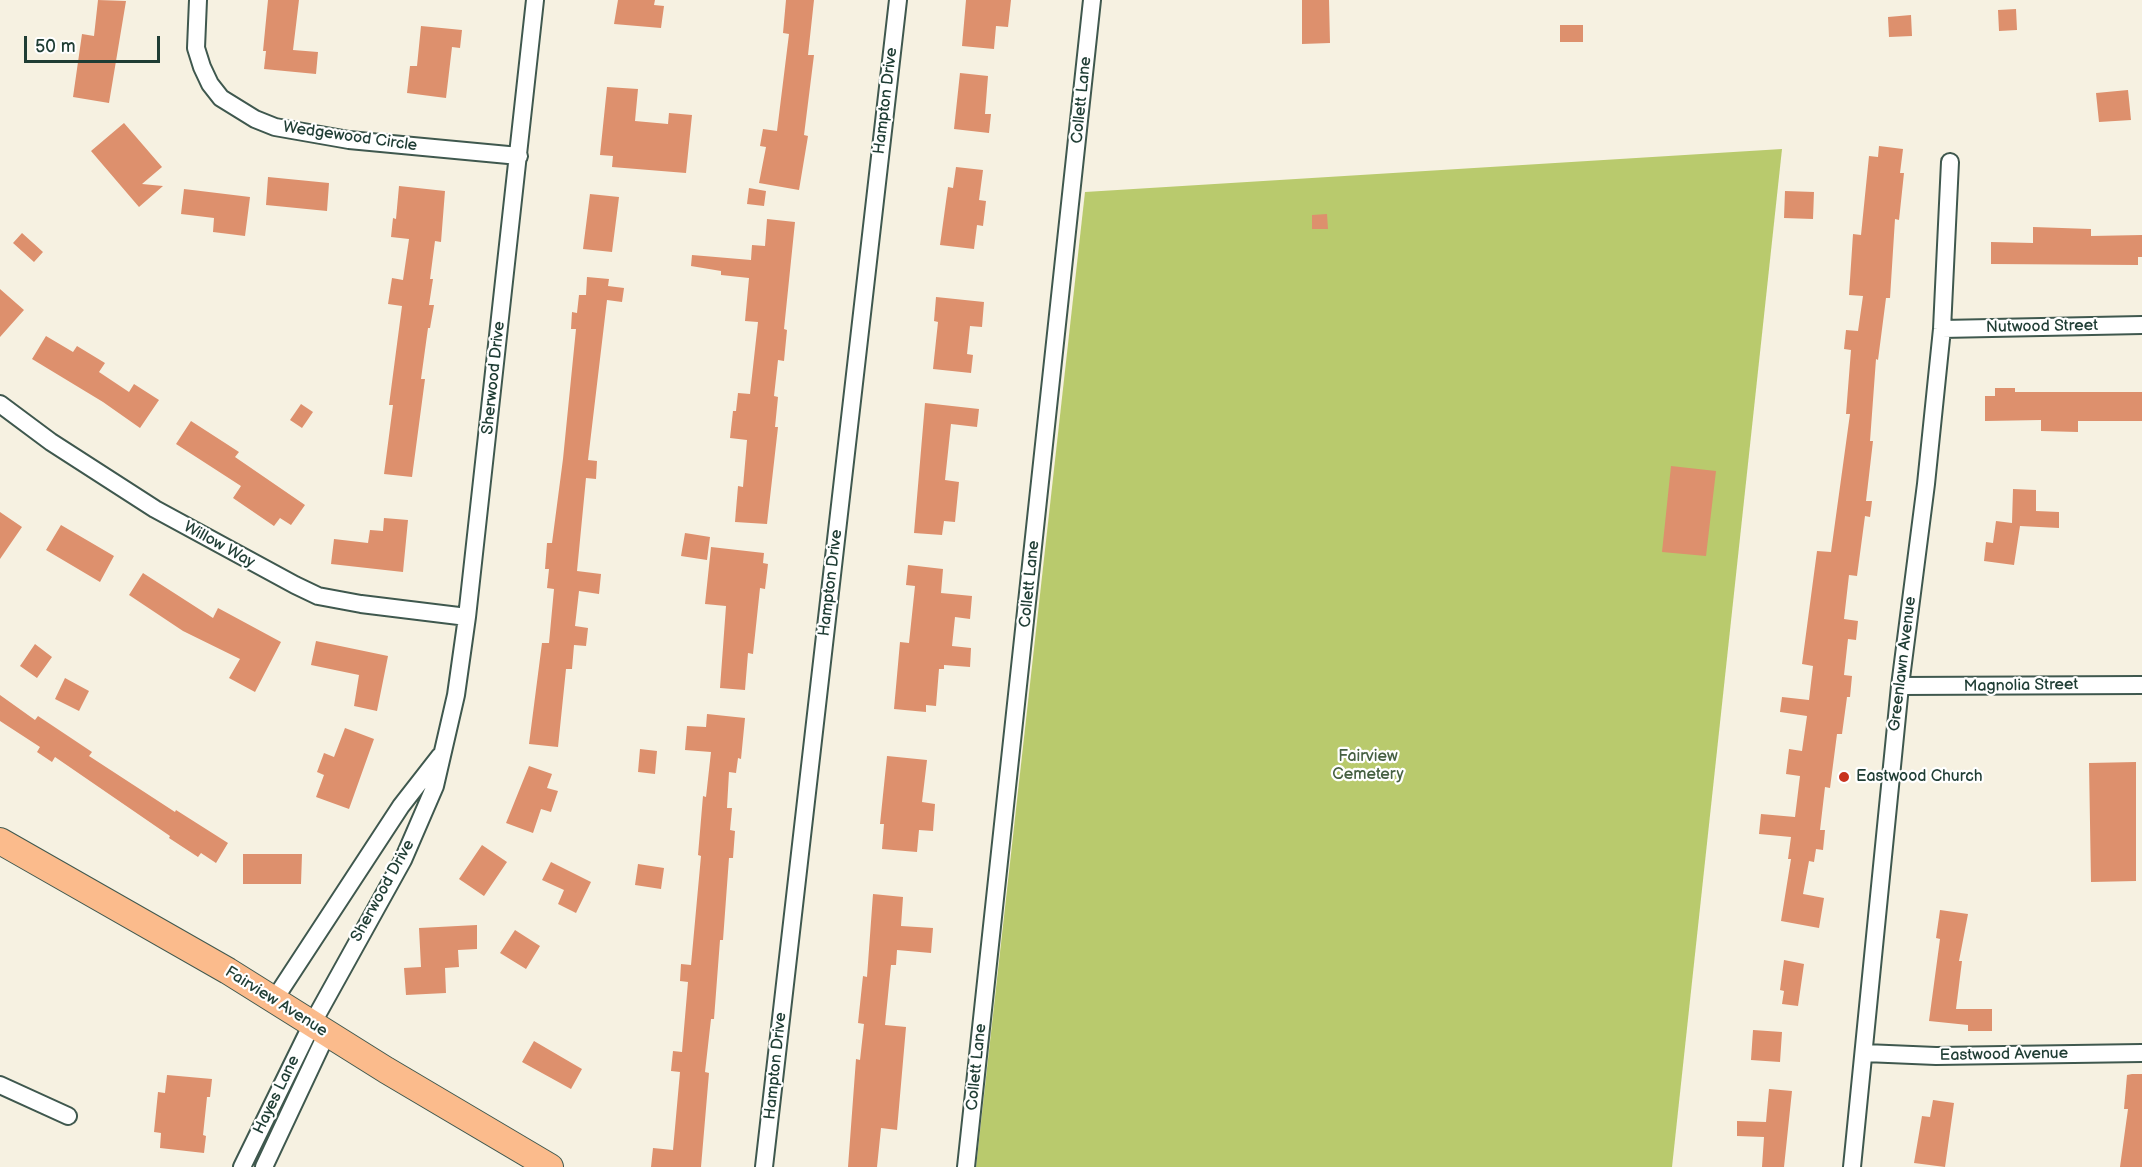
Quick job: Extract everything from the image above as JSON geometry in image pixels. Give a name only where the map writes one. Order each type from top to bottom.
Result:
[{"type":"main road","name":"Fairview Avenue","points":[[0,841],[274,1000],[550,1167]]},
{"type":"street","name":"Wedgewood Circle","points":[[198,0],[196,48],[210,84],[221,98],[255,119],[275,127],[349,140],[519,156]]},
{"type":"street","name":"Sherwood Drive","points":[[319,1028],[403,860],[435,786],[456,695],[467,616],[535,0]]},
{"type":"street","name":"Hampton Drive","points":[[764,1167],[898,0]]},
{"type":"street","name":"Collett Lane","points":[[966,1167],[1092,0]]},
{"type":"street","name":"Greenlawn Avenue","points":[[1852,1167],[1900,686],[1926,484],[1942,329],[1950,162]]},
{"type":"street","name":"Nutwood Street","points":[[1942,329],[2142,325]]},
{"type":"street","name":"Willow Way","points":[[0,404],[51,442],[155,509],[318,596],[361,604],[467,616]]},
{"type":"street","name":"Magnolia Street","points":[[1900,686],[2142,685]]},
{"type":"street","name":"Sherwood Drive","points":[[274,1000],[401,806],[442,753]]},
{"type":"street","name":"Hayes Lane","points":[[243,1167],[319,1028]]},
{"type":"street","name":"Hayes Lane","points":[[264,1167],[319,1028]]},
{"type":"street","name":"Eastwood Avenue","points":[[1865,1053],[1936,1056],[2142,1053]]},
{"type":"street","points":[[0,1085],[68,1116]]},
{"type":"green space","name":"Fairview Cemetery","points":[[1782,149],[1672,1167],[976,1167],[1085,192]]},
{"type":"building","points":[[98,0],[126,1],[109,103],[73,97],[82,34],[94,36]]},
{"type":"building","points":[[268,0],[299,0],[293,50],[318,52],[316,74],[264,69],[266,51],[263,51]]},
{"type":"building","points":[[618,0],[655,0],[654,5],[664,6],[661,28],[614,24]]},
{"type":"building","points":[[786,0],[814,0],[808,55],[814,55],[804,135],[808,136],[799,190],[759,183],[766,147],[760,146],[763,129],[777,131],[789,34],[783,33]]},
{"type":"building","points":[[966,0],[1011,0],[1008,27],[996,26],[994,49],[962,46]]},
{"type":"building","points":[[1302,0],[1329,0],[1330,43],[1302,44]]},
{"type":"building","points":[[2016,9],[2017,30],[1999,31],[1998,10]]},
{"type":"building","points":[[1911,15],[1912,36],[1889,37],[1888,17]]},
{"type":"building","points":[[1560,25],[1583,25],[1583,42],[1560,42]]},
{"type":"building","points":[[421,26],[462,30],[460,48],[452,47],[446,98],[407,93],[410,66],[417,66]]},
{"type":"building","points":[[960,73],[988,76],[985,114],[991,114],[989,133],[954,129]]},
{"type":"building","points":[[607,87],[638,89],[635,121],[668,124],[669,113],[692,115],[686,173],[612,167],[613,156],[600,155]]},
{"type":"building","points":[[2128,90],[2131,120],[2099,122],[2096,93]]},
{"type":"building","points":[[124,123],[162,167],[142,184],[163,186],[139,207],[91,151]]},
{"type":"building","points":[[1879,146],[1903,149],[1900,173],[1904,173],[1899,220],[1895,219],[1890,298],[1886,298],[1878,360],[1876,359],[1870,441],[1873,441],[1866,501],[1872,501],[1870,517],[1865,516],[1857,576],[1849,575],[1844,619],[1858,621],[1856,640],[1848,639],[1844,675],[1852,676],[1850,697],[1847,697],[1842,734],[1837,734],[1830,788],[1825,787],[1820,830],[1825,830],[1823,850],[1816,849],[1814,862],[1809,861],[1803,894],[1824,898],[1819,928],[1781,921],[1791,859],[1788,859],[1791,837],[1759,834],[1761,814],[1795,817],[1800,776],[1786,774],[1789,749],[1802,751],[1807,716],[1780,712],[1782,697],[1809,700],[1813,666],[1802,664],[1817,551],[1831,552],[1850,414],[1846,414],[1851,350],[1844,349],[1846,330],[1858,331],[1863,296],[1849,295],[1853,234],[1861,235],[1869,156],[1878,157]]},
{"type":"building","points":[[956,167],[983,170],[979,200],[986,201],[983,226],[977,225],[974,249],[940,245],[948,187],[953,188]]},
{"type":"building","points":[[268,177],[329,183],[327,211],[266,205]]},
{"type":"building","points":[[399,186],[445,191],[441,242],[435,241],[430,279],[433,279],[429,305],[434,305],[430,328],[428,328],[421,379],[425,379],[412,477],[384,474],[393,405],[389,405],[402,306],[388,304],[392,278],[403,280],[409,239],[391,237],[393,218],[396,219]]},
{"type":"building","points":[[749,188],[766,191],[764,206],[747,204]]},
{"type":"building","points":[[184,189],[250,197],[245,236],[213,232],[214,218],[181,214]]},
{"type":"building","points":[[1785,191],[1814,192],[1813,219],[1784,218]]},
{"type":"building","points":[[590,194],[619,197],[612,252],[583,249]]},
{"type":"building","points":[[1327,214],[1328,229],[1312,229],[1312,215]]},
{"type":"building","points":[[767,219],[795,222],[784,329],[787,330],[784,361],[778,360],[774,396],[778,397],[775,427],[778,427],[767,524],[735,522],[738,486],[743,487],[747,440],[730,438],[733,411],[736,411],[738,393],[750,394],[758,322],[745,321],[749,278],[721,275],[721,271],[691,266],[692,255],[751,260],[752,245],[765,246]]},
{"type":"building","points":[[2033,227],[2091,229],[2091,236],[2142,235],[2142,257],[2138,257],[2138,265],[1991,264],[1991,242],[2033,243]]},
{"type":"building","points":[[22,233],[43,252],[34,262],[13,243]]},
{"type":"building","points":[[587,277],[609,279],[608,286],[624,288],[622,302],[607,300],[588,460],[597,461],[596,479],[586,478],[577,571],[601,574],[599,594],[579,591],[575,626],[588,628],[586,646],[574,645],[572,669],[566,669],[558,747],[529,744],[542,643],[549,643],[554,589],[547,588],[549,569],[545,569],[547,543],[552,543],[563,459],[576,329],[571,329],[572,312],[577,313],[579,295],[586,295]]},
{"type":"building","points":[[0,289],[24,310],[0,337]]},
{"type":"building","points":[[936,297],[984,302],[982,327],[970,326],[967,354],[973,355],[971,373],[933,369],[938,322],[934,321]]},
{"type":"building","points":[[46,336],[73,352],[77,346],[105,363],[99,372],[129,392],[134,384],[159,400],[140,428],[103,402],[32,359]]},
{"type":"building","points":[[1995,388],[2015,388],[2015,392],[2142,392],[2142,421],[2078,421],[2078,432],[2041,431],[2041,420],[1985,421],[1985,396],[1995,396]]},
{"type":"building","points":[[925,403],[979,409],[977,427],[951,424],[945,480],[959,482],[955,522],[944,521],[942,535],[914,533]]},
{"type":"building","points":[[301,404],[313,412],[302,428],[290,420]]},
{"type":"building","points":[[191,421],[239,452],[235,457],[305,505],[291,525],[280,518],[274,526],[233,498],[241,486],[176,444]]},
{"type":"building","points":[[1671,466],[1716,471],[1706,556],[1662,552]]},
{"type":"building","points":[[2013,489],[2036,490],[2036,511],[2059,512],[2059,528],[2020,526],[2014,565],[1984,561],[1986,542],[1993,543],[1996,521],[2012,523]]},
{"type":"building","points":[[0,512],[22,527],[0,559]]},
{"type":"building","points":[[384,518],[408,520],[403,572],[331,564],[334,539],[368,543],[370,530],[383,531]]},
{"type":"building","points":[[61,525],[114,556],[100,582],[46,550]]},
{"type":"building","points":[[685,533],[710,537],[707,560],[681,556]]},
{"type":"building","points":[[711,547],[764,553],[763,563],[768,564],[765,589],[760,588],[753,654],[748,653],[745,690],[720,688],[726,606],[705,604]]},
{"type":"building","points":[[908,565],[943,569],[941,593],[972,596],[970,619],[955,617],[952,646],[971,648],[970,667],[944,665],[944,669],[939,669],[936,706],[926,705],[926,712],[894,709],[900,642],[909,643],[915,586],[906,585]]},
{"type":"building","points":[[143,573],[213,618],[218,608],[281,642],[255,692],[229,678],[240,659],[183,631],[129,595]]},
{"type":"building","points":[[316,641],[388,656],[377,711],[354,706],[359,675],[311,665]]},
{"type":"building","points":[[35,644],[52,657],[37,678],[20,666]]},
{"type":"building","points":[[65,678],[89,691],[79,711],[55,699]]},
{"type":"building","points":[[0,695],[35,720],[38,716],[92,752],[89,756],[175,812],[176,810],[228,843],[216,863],[201,853],[198,857],[169,838],[170,836],[55,757],[52,762],[37,752],[40,747],[0,721]]},
{"type":"building","points":[[707,714],[745,718],[741,759],[738,758],[736,773],[729,772],[727,808],[732,808],[730,830],[735,831],[733,858],[729,858],[723,940],[720,940],[714,1019],[711,1019],[705,1072],[709,1073],[701,1167],[651,1167],[653,1148],[673,1150],[680,1072],[671,1071],[673,1051],[682,1052],[688,982],[680,981],[681,964],[691,965],[701,856],[698,855],[703,796],[706,797],[711,752],[685,750],[687,726],[706,727]]},
{"type":"building","points":[[345,728],[374,739],[349,809],[316,797],[324,775],[317,772],[324,753],[334,757]]},
{"type":"building","points":[[640,749],[657,751],[655,774],[638,772]]},
{"type":"building","points":[[887,756],[927,760],[922,802],[935,804],[933,831],[919,830],[917,852],[882,849],[884,824],[880,824]]},
{"type":"building","points":[[2136,762],[2136,881],[2091,882],[2089,763]]},
{"type":"building","points":[[529,766],[552,774],[547,788],[558,791],[551,812],[541,809],[533,833],[506,823]]},
{"type":"building","points":[[482,845],[507,862],[484,896],[459,879]]},
{"type":"building","points":[[243,854],[302,854],[301,884],[243,884]]},
{"type":"building","points":[[551,862],[591,882],[576,913],[558,904],[564,890],[542,880]]},
{"type":"building","points":[[638,864],[664,868],[661,889],[635,885]]},
{"type":"building","points":[[873,894],[903,897],[901,926],[933,928],[931,953],[897,950],[896,965],[891,965],[885,1025],[906,1027],[897,1130],[881,1128],[877,1167],[848,1167],[856,1059],[860,1060],[864,1024],[858,1023],[863,976],[867,977]]},
{"type":"building","points":[[1940,910],[1968,914],[1959,961],[1962,961],[1956,1009],[1992,1009],[1992,1031],[1968,1031],[1968,1025],[1929,1021],[1940,939],[1936,938]]},
{"type":"building","points":[[477,925],[477,949],[458,950],[459,967],[445,968],[446,993],[406,995],[404,968],[421,967],[419,928]]},
{"type":"building","points":[[515,930],[540,946],[526,969],[500,953]]},
{"type":"building","points":[[1784,960],[1804,964],[1798,1006],[1782,1004],[1784,991],[1780,990]]},
{"type":"building","points":[[1753,1030],[1782,1032],[1780,1062],[1751,1060]]},
{"type":"building","points":[[534,1041],[582,1069],[571,1089],[522,1062]]},
{"type":"building","points":[[2142,1074],[2142,1167],[2120,1167],[2128,1109],[2124,1109],[2127,1075]]},
{"type":"building","points":[[167,1075],[212,1079],[210,1097],[207,1097],[203,1135],[206,1136],[204,1153],[160,1148],[161,1133],[154,1132],[158,1092],[165,1093]]},
{"type":"building","points":[[1769,1089],[1792,1091],[1784,1167],[1762,1167],[1764,1137],[1737,1136],[1737,1121],[1766,1122]]},
{"type":"building","points":[[1933,1100],[1954,1103],[1945,1167],[1914,1163],[1922,1116],[1930,1117]]},
{"type":"place","name":"Eastwood Church","points":[[1844,777]]}]
